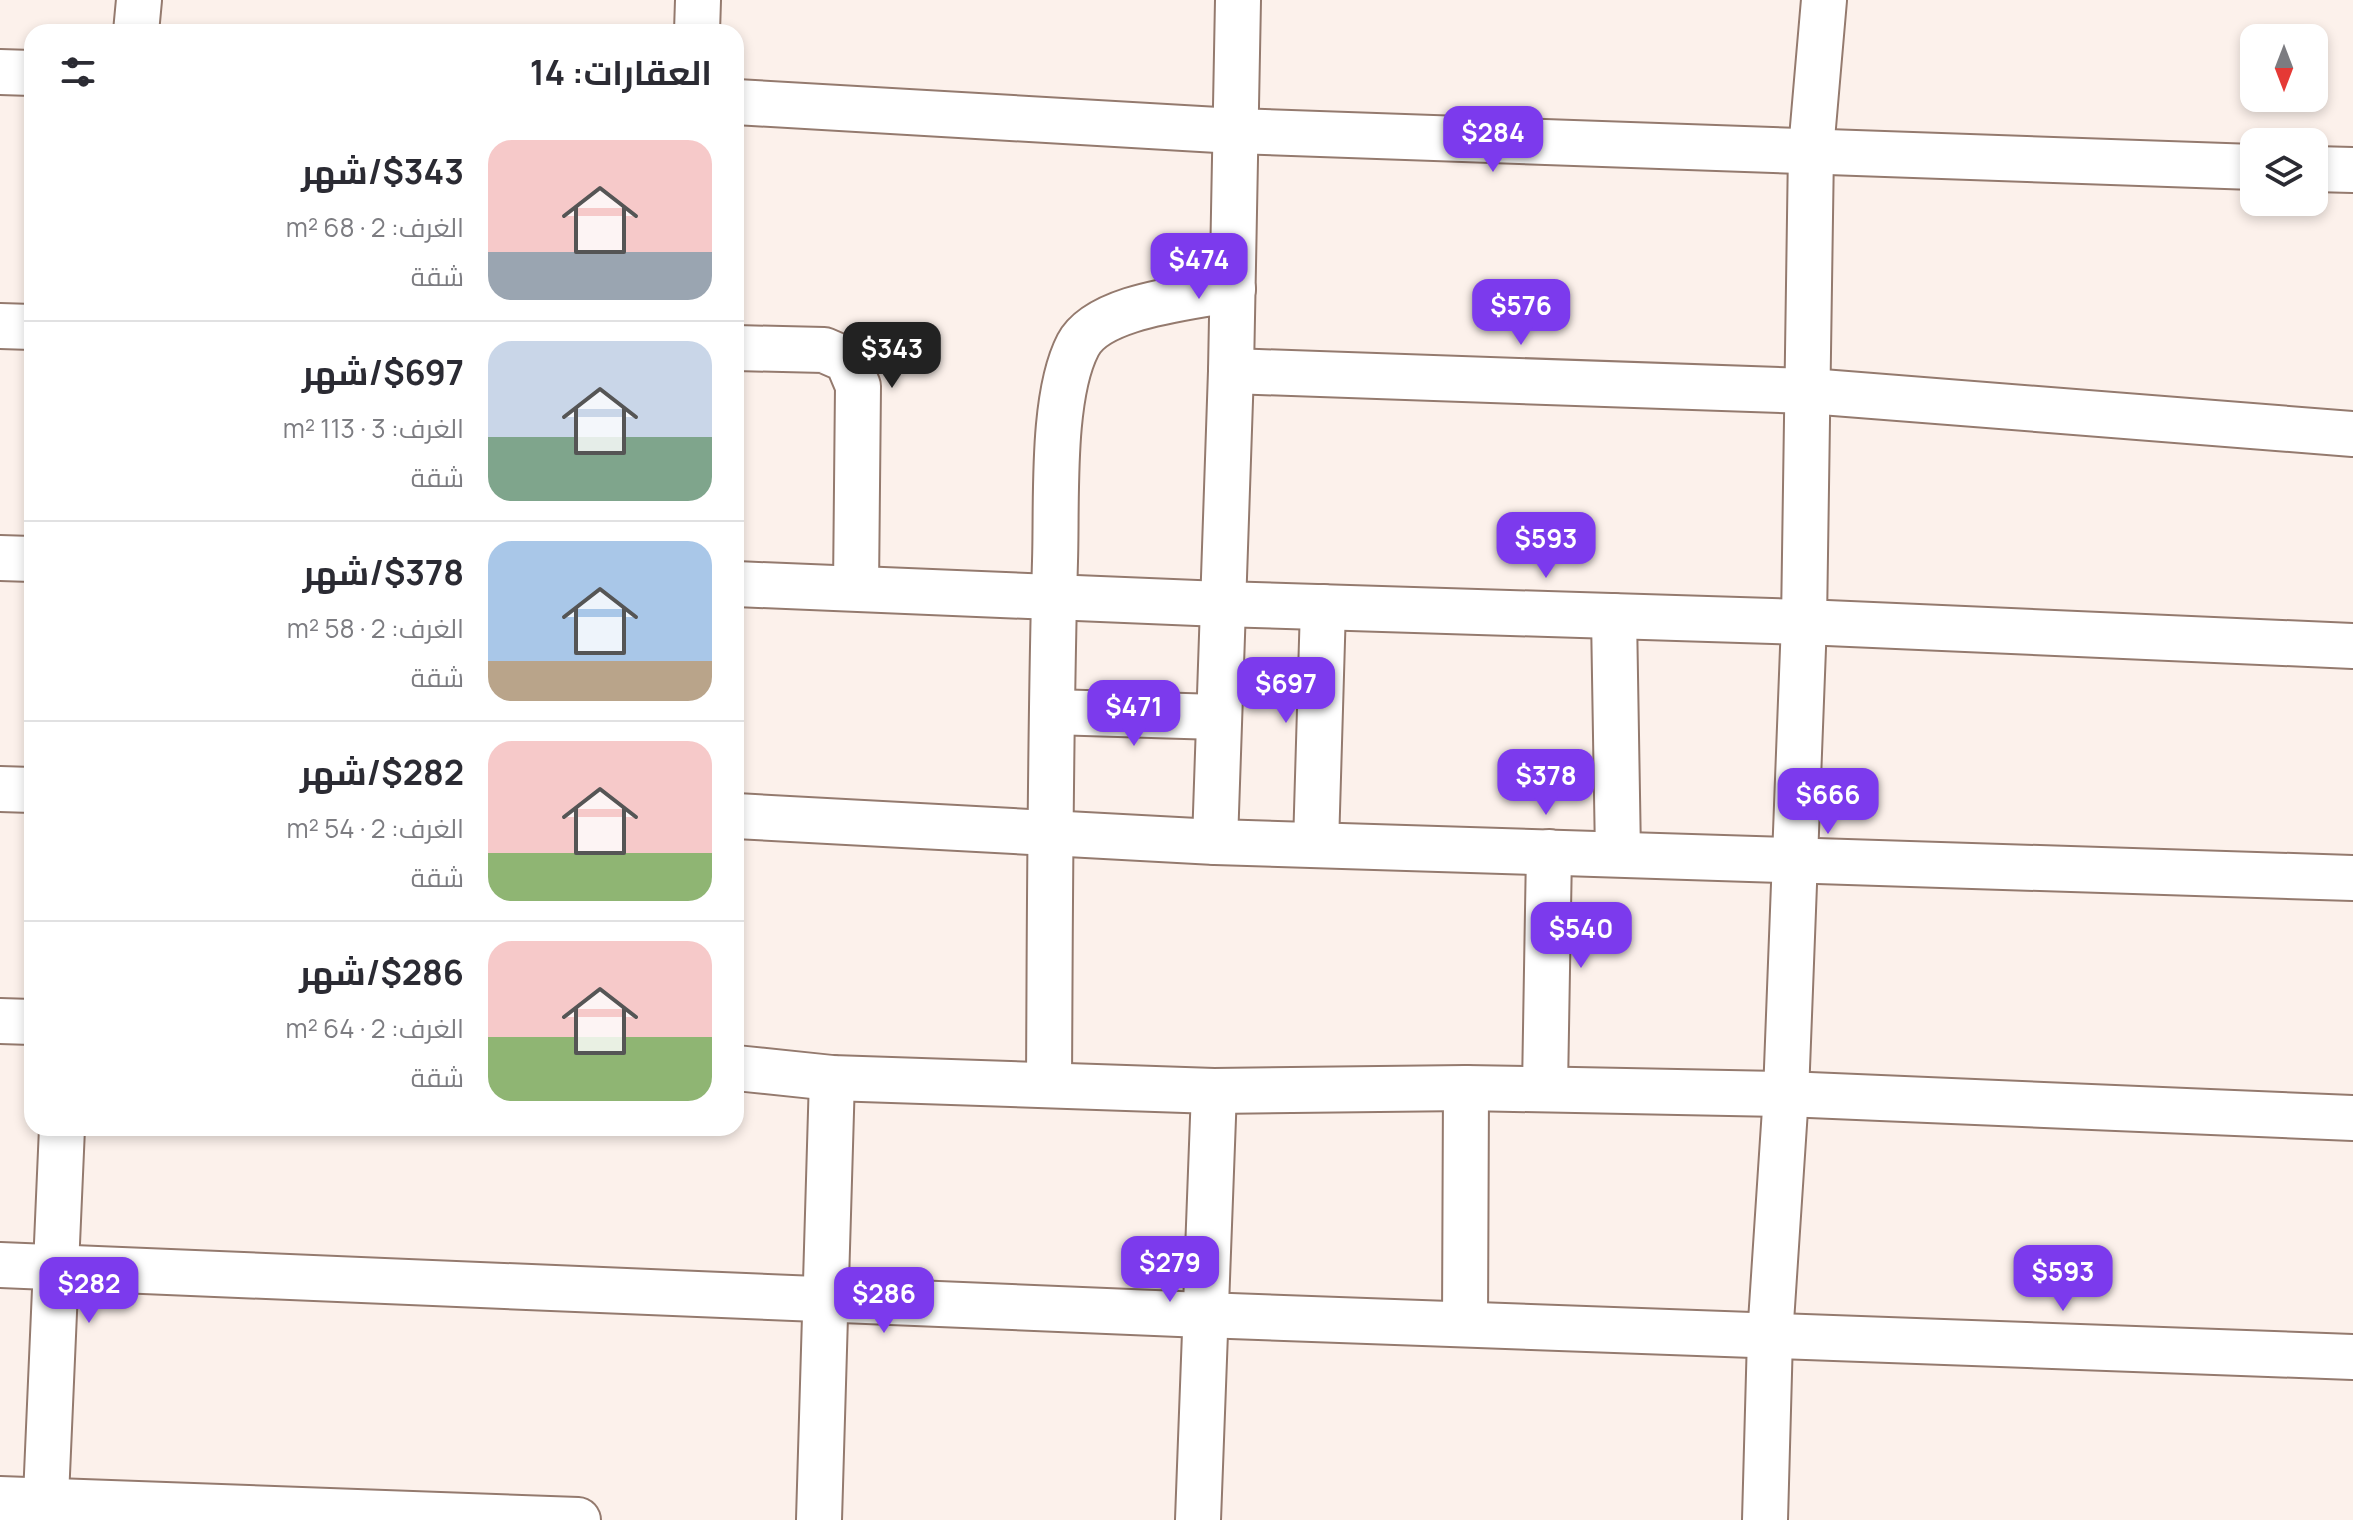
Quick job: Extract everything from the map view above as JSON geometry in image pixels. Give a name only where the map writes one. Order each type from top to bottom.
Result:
[{"type":"street","points":[[137,24],[139,0]]},
{"type":"street","points":[[697,24],[698,0]]},
{"type":"street","points":[[1215,842],[1231,371],[1238,0]]},
{"type":"street","points":[[1765,1520],[1770,1337],[1786,1094],[1792,858],[1804,622],[1811,150],[1824,0]]},
{"type":"street","points":[[0,72],[24,73]]},
{"type":"street","points":[[744,102],[1235,131],[2240,166]]},
{"type":"street","points":[[2328,169],[2353,170]]},
{"type":"street","points":[[1049,1083],[1054,596],[1058,462],[1065,389],[1078,345],[1092,328],[1113,315],[1233,289]]},
{"type":"street","points":[[0,326],[24,327]]},
{"type":"street","points":[[744,348],[824,350],[847,360],[858,386],[856,588]]},
{"type":"street","points":[[1231,371],[1809,391],[2353,434]]},
{"type":"street","points":[[0,558],[24,559]]},
{"type":"street","points":[[744,584],[1221,604],[1804,622],[2353,646]]},
{"type":"street","points":[[1316,845],[1323,607]]},
{"type":"street","points":[[1614,616],[1618,854]]},
{"type":"street","points":[[1052,712],[1218,717]]},
{"type":"street","points":[[0,789],[24,790]]},
{"type":"street","points":[[744,816],[1215,842],[2353,878]]},
{"type":"street","points":[[1545,1088],[1549,852]]},
{"type":"street","points":[[0,1021],[24,1022]]},
{"type":"street","points":[[744,1069],[832,1078],[1214,1091],[1545,1088],[1786,1094],[2353,1118]]},
{"type":"street","points":[[819,1520],[832,1078]]},
{"type":"street","points":[[1465,1324],[1466,1088]]},
{"type":"street","points":[[1198,1520],[1203,1315],[1214,1091]]},
{"type":"street","points":[[45,1510],[62,1136]]},
{"type":"street","points":[[0,1265],[1203,1315],[2353,1357]]},
{"type":"street","points":[[0,1499],[45,1510],[578,1520]]}]
